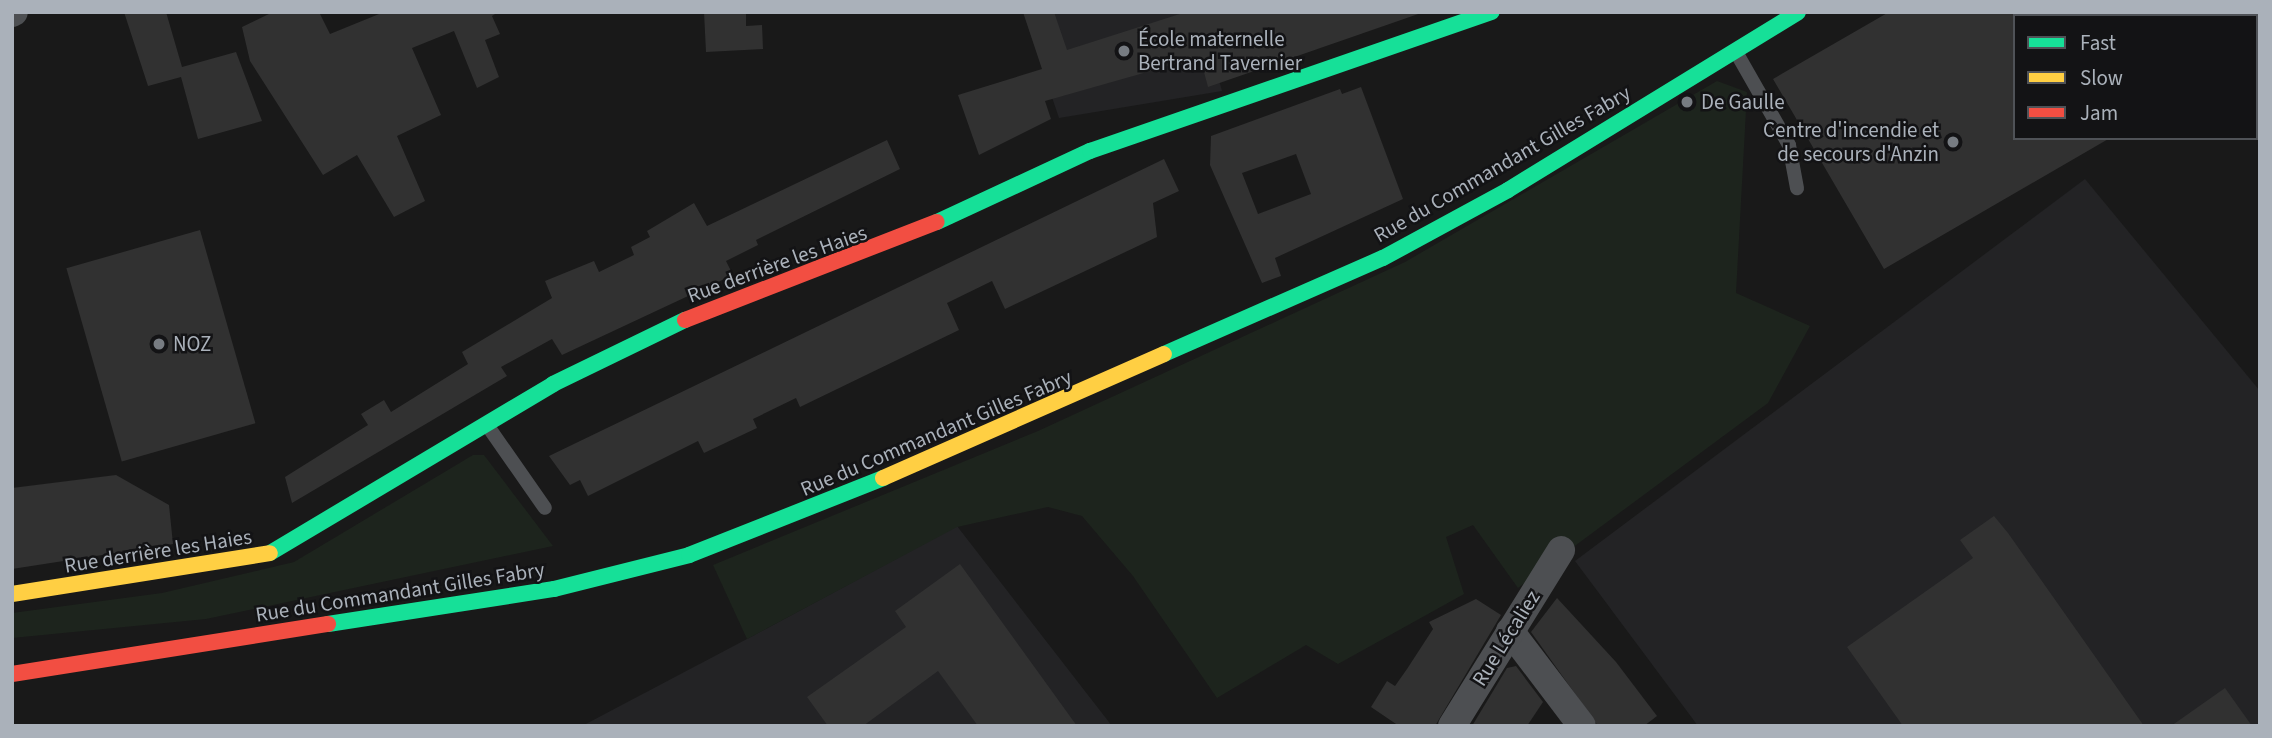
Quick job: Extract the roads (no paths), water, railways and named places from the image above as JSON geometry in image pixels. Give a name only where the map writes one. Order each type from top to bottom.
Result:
[{"type":"street","name":"Rue derrière les Haies","points":[[12,594],[275,552],[486,424],[724,301],[872,252],[1090,151],[1492,12]]},
{"type":"street","name":"Rue du Commandant Gilles Fabry","points":[[12,674],[503,598],[718,545],[900,473],[1383,258],[1798,12]]},
{"type":"street","name":"Rue Lécaliez","points":[[1452,726],[1561,550]]},
{"type":"street","points":[[1510,631],[1582,726]]},
{"type":"lane","points":[[1735,50],[1789,145],[1797,188]]},
{"type":"lane","points":[[486,424],[545,508]]},
{"type":"place","name":"École maternelle Bertrand Tavernier","points":[[1124,51]]},
{"type":"place","name":"De Gaulle","points":[[1687,102]]},
{"type":"place","name":"Centre d'incendie et de secours d'Anzin","points":[[1953,142]]},
{"type":"place","name":"NOZ","points":[[159,344]]}]
